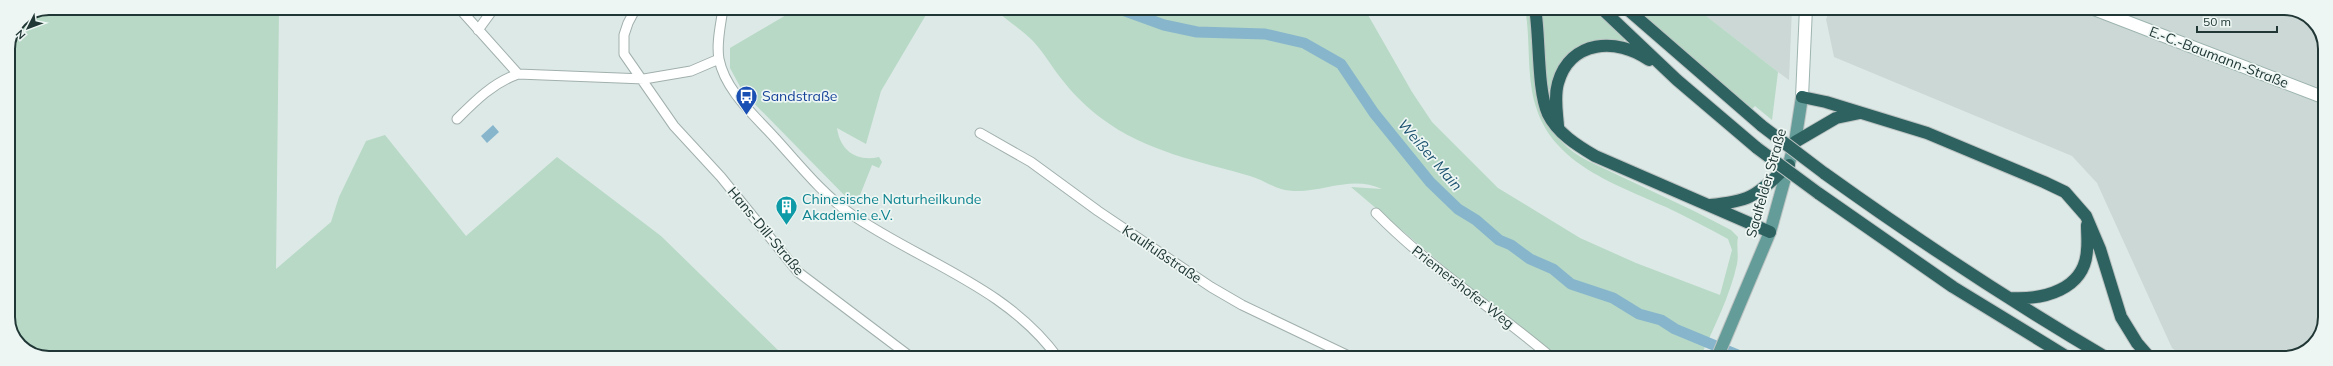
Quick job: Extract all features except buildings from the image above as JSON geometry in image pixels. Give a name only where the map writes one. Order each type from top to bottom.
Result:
[{"type":"highway","points":[[1535,15],[1543,97],[1548,114],[1558,127],[1578,146],[1595,156],[1770,232]]},
{"type":"highway","points":[[1608,15],[1678,80],[1757,148],[1953,287],[2058,351]]},
{"type":"highway","points":[[1634,15],[1762,126],[1824,173],[1907,232],[2008,298],[2095,351]]},
{"type":"highway","points":[[1558,127],[1555,100],[1557,84],[1562,72],[1571,60],[1584,51],[1596,46],[1620,45],[1640,54],[1678,80]]},
{"type":"highway","points":[[1802,98],[1862,112],[1927,133],[2065,192],[2086,216],[2100,249],[2121,317],[2137,343],[2144,351]]},
{"type":"highway","points":[[1794,142],[1836,118],[1862,112]]},
{"type":"highway","points":[[1708,206],[1734,203],[1757,195],[1788,165]]},
{"type":"highway","points":[[2008,298],[2029,299],[2046,296],[2063,289],[2078,276],[2087,251],[2086,216]]},
{"type":"main road","name":"Saalfelder Straße","points":[[1720,351],[1770,232],[1794,142],[1802,98]]},
{"type":"street","points":[[465,15],[518,74]]},
{"type":"street","points":[[478,30],[489,15]]},
{"type":"street","name":"Hans-Dill-Straße","points":[[632,15],[624,35],[624,54],[628,63],[644,79],[654,98],[674,126],[721,177],[798,272],[903,351]]},
{"type":"street","points":[[722,15],[719,59],[725,76],[736,94],[821,188],[850,213],[886,236],[962,276],[1019,315],[1052,351]]},
{"type":"street","name":"Saalfelder Straße","points":[[1802,98],[1806,15]]},
{"type":"street","name":"E.-C.-Baumann-Straße","points":[[2109,15],[2318,95]]},
{"type":"street","points":[[457,119],[479,97],[503,80],[518,74],[644,79],[691,71],[719,59]]},
{"type":"street","name":"Kaulfußstraße","points":[[980,133],[1031,162],[1098,212],[1211,287],[1242,305],[1338,351]]},
{"type":"street","name":"Priemershofer Weg","points":[[1376,213],[1406,244],[1495,311],[1544,351]]},
{"type":"shaded area","points":[[1705,15],[1792,15],[1789,80]]},
{"type":"shaded area","points":[[1828,15],[2289,15],[2307,23],[2317,40],[2318,46],[2318,322],[2315,332],[2307,343],[2297,348],[2284,351],[2176,351],[2172,348],[2097,183],[2072,156],[1834,57],[1826,19]]},
{"type":"green space","points":[[49,15],[279,15],[276,269],[331,222],[339,197],[366,141],[385,135],[466,236],[557,157],[661,236],[779,351],[44,351],[28,344],[23,340],[15,320],[16,42],[25,25],[36,18]]},
{"type":"green space","points":[[786,15],[926,15],[881,91],[866,144],[837,128],[842,143],[851,153],[864,158],[879,157],[882,162],[879,168],[872,165],[860,195],[847,198],[743,92],[730,68],[730,48]]},
{"type":"green space","points":[[1001,15],[1368,15],[1412,92],[1432,122],[1498,188],[1580,238],[1636,263],[1720,295],[1732,250],[1728,239],[1666,207],[1608,181],[1589,170],[1572,158],[1557,144],[1544,127],[1536,107],[1531,83],[1526,15],[1531,15],[1543,115],[1552,130],[1567,147],[1580,157],[1731,230],[1738,237],[1738,260],[1730,288],[1703,351],[1544,351],[1351,187],[1382,189],[1369,185],[1344,184],[1306,191],[1281,189],[1254,177],[1173,154],[1136,139],[1118,130],[1086,106],[1068,87],[1033,41],[1024,32]]},
{"type":"green space","points":[[1540,15],[1603,15],[1628,38],[1623,41],[1599,41],[1578,50],[1568,58],[1561,67],[1555,77],[1551,89],[1546,89]]},
{"type":"green space","points":[[1643,15],[1705,15],[1778,72],[1772,120],[1755,106],[1752,109]]},
{"type":"water","points":[[493,125],[499,132],[487,143],[481,136]]},
{"type":"waterway","name":"Weißer Main","points":[[1136,15],[1164,25],[1197,32],[1265,34],[1304,43],[1341,64],[1374,113],[1430,182],[1458,209],[1476,220],[1499,240],[1511,245],[1530,259],[1553,269],[1571,284],[1613,298],[1639,314],[1661,320],[1675,329],[1728,351]]},
{"type":"place","name":"Sandstraße","points":[[747,116]]},
{"type":"place","name":"Chinesische Naturheilkunde Akademie e.V.","points":[[787,226]]}]
